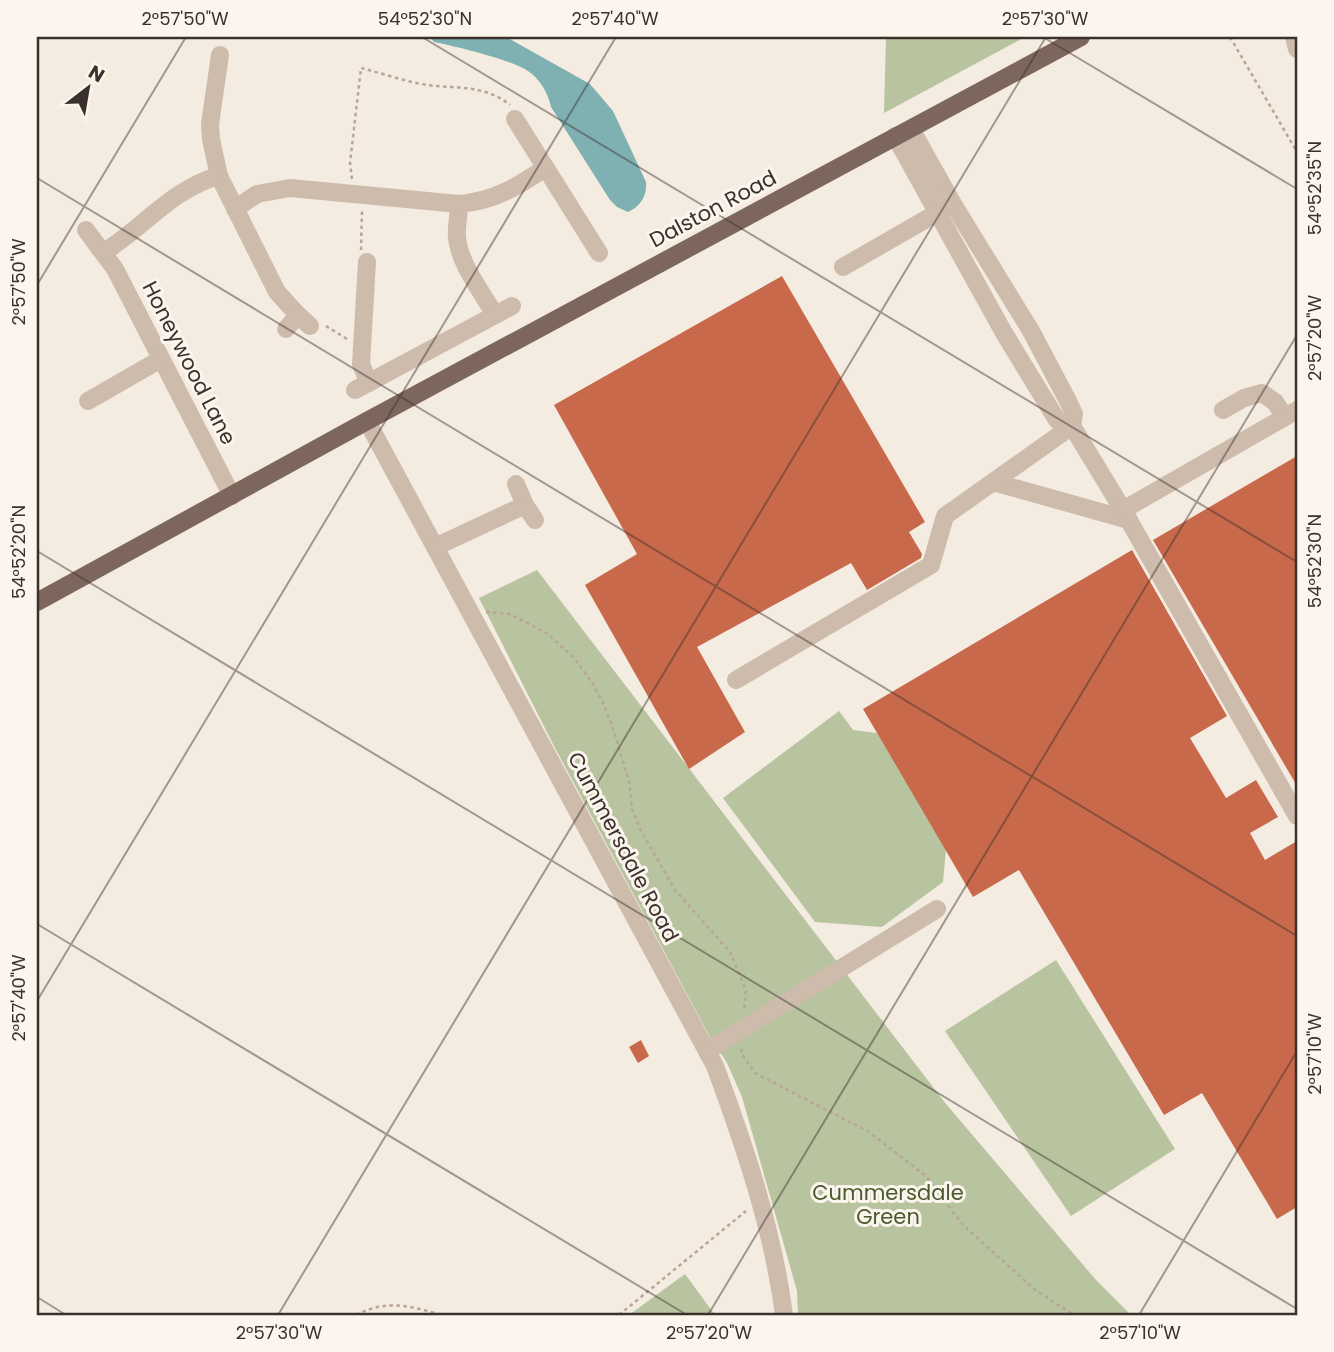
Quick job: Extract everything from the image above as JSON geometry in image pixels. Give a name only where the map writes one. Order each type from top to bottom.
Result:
[{"type":"main road","name":"Dalston Road","points":[[37,602],[367,421],[1081,37]]},
{"type":"street","points":[[1294,37],[1297,49]]},
{"type":"street","points":[[220,55],[210,124],[219,176],[277,292],[298,324]]},
{"type":"street","points":[[515,119],[599,253]]},
{"type":"street","points":[[903,133],[946,208],[1031,331],[1074,414],[1072,426],[1126,515],[1297,816]]},
{"type":"street","points":[[235,209],[257,194],[290,188],[459,204],[498,197],[545,169]]},
{"type":"street","points":[[104,252],[119,243],[171,199],[219,176]]},
{"type":"street","points":[[459,204],[457,239],[461,252],[495,315]]},
{"type":"street","points":[[843,267],[946,208]]},
{"type":"street","name":"Honeywood Lane","points":[[86,230],[104,252],[232,496]]},
{"type":"street","points":[[367,262],[362,386],[512,306]]},
{"type":"street","points":[[88,401],[161,359]]},
{"type":"street","points":[[993,482],[1126,515],[1291,414],[1262,393],[1244,398],[1223,410]]},
{"type":"street","name":"Cummersdale Road","points":[[367,421],[715,1066],[741,1136],[760,1200],[779,1276],[784,1315]]},
{"type":"street","points":[[736,680],[931,565],[945,516],[1072,426]]},
{"type":"street","points":[[435,547],[530,512],[516,484]]},
{"type":"street","points":[[707,1051],[937,909]]},
{"type":"path","points":[[1230,37],[1297,152]]},
{"type":"path","points":[[298,324],[320,322],[353,342]]},
{"type":"path","points":[[472,615],[489,611],[510,614],[530,623],[548,634],[574,657],[590,681],[603,703],[614,731],[629,782],[632,809],[640,829],[675,890],[730,951],[739,971],[746,990],[741,1053],[755,1073],[869,1132],[926,1176],[963,1226],[1034,1289],[1074,1315]]},
{"type":"path","points":[[619,1315],[760,1200]]},
{"type":"path","points":[[356,1315],[372,1307],[404,1305],[442,1315]]},
{"type":"green space","points":[[886,37],[1025,37],[884,113]]},
{"type":"green space","name":"Cummersdale Green","points":[[537,570],[946,1104],[1096,1280],[1131,1315],[798,1315],[797,1291],[742,1097],[727,1063],[710,1037],[555,748],[479,598]]},
{"type":"green space","points":[[839,711],[853,730],[877,733],[946,849],[943,882],[882,927],[815,922],[723,798]]},
{"type":"green space","points":[[1056,960],[1175,1149],[1071,1216],[945,1031]]},
{"type":"green space","points":[[685,1274],[715,1315],[629,1315]]},
{"type":"water","points":[[430,37],[506,37],[590,84],[613,111],[646,182],[640,204],[628,212],[610,200],[551,107],[543,87],[532,74],[509,62],[434,42]]},
{"type":"building","points":[[782,276],[925,522],[909,532],[922,554],[921,558],[867,590],[851,563],[697,647],[745,732],[689,769],[585,585],[637,554],[554,405]]},
{"type":"building","points":[[1297,456],[1297,786],[1153,540]]},
{"type":"building","points":[[1132,550],[1227,716],[1190,738],[1226,798],[1256,780],[1278,817],[1250,833],[1265,860],[1297,841],[1297,1207],[1277,1219],[1202,1093],[1164,1115],[1019,870],[973,897],[863,709]]},
{"type":"building","points":[[641,1040],[649,1056],[638,1063],[629,1047]]}]
